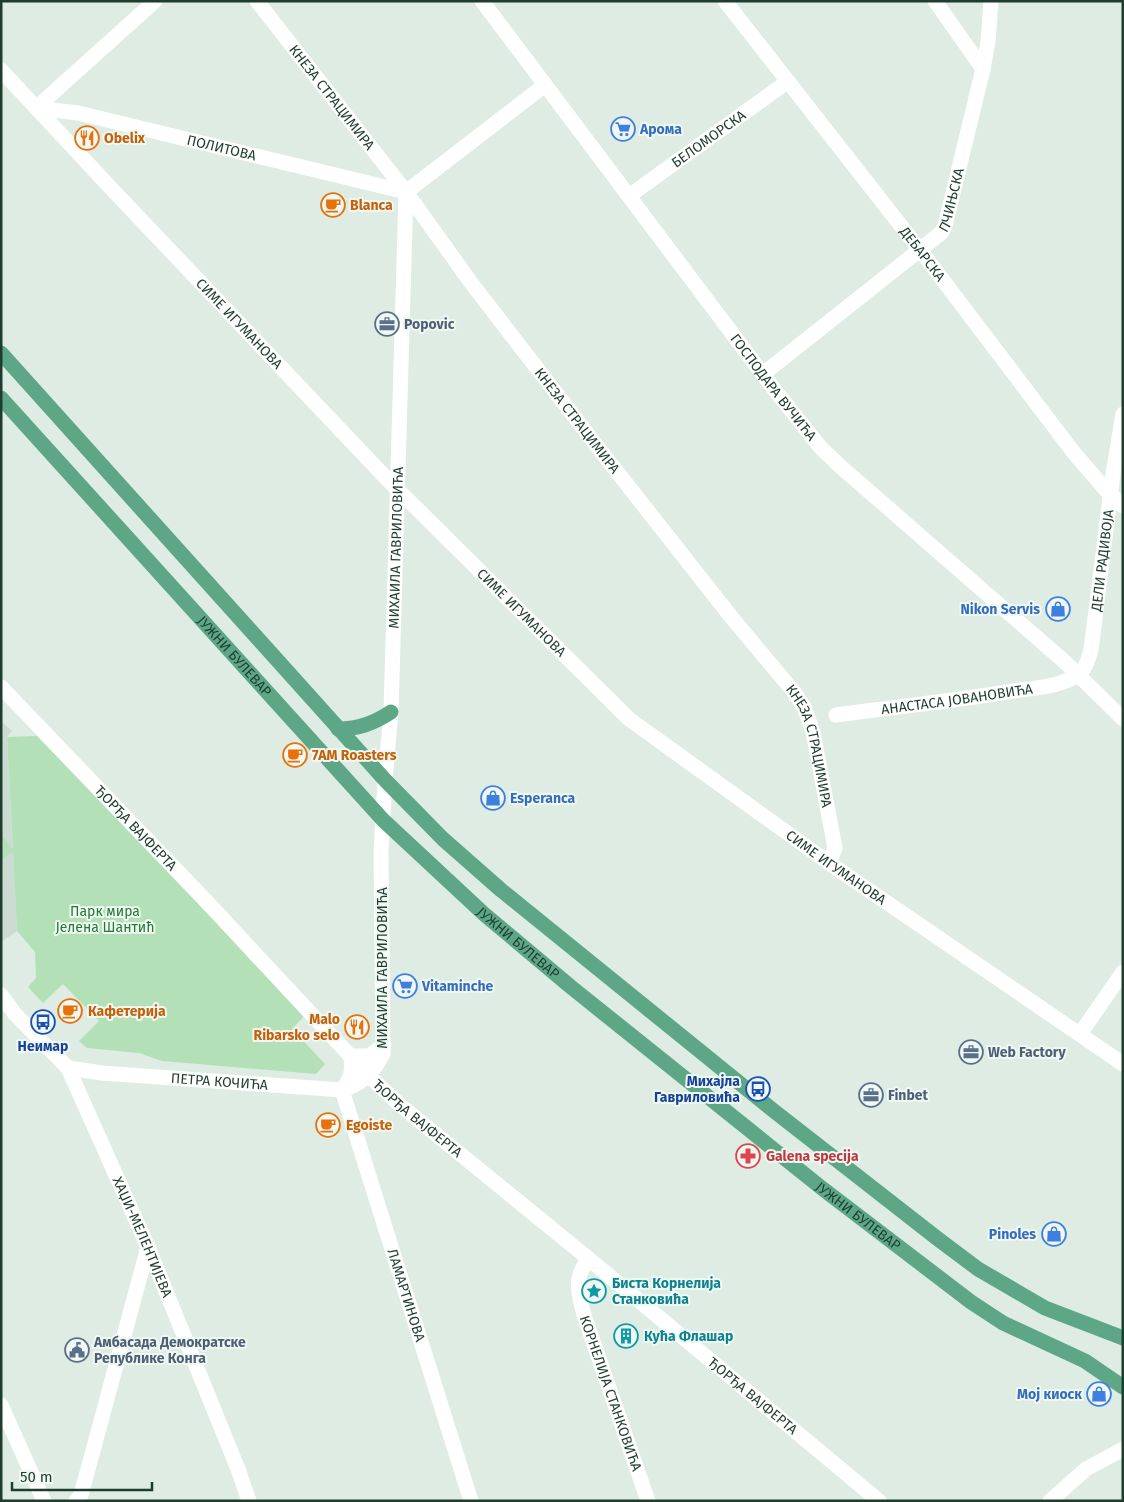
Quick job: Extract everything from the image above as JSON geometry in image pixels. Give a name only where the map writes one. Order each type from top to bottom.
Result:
[{"type":"main road","name":"ЈУЖНИ БУЛЕВАР","points":[[1,353],[384,780],[443,839],[501,890],[766,1104],[965,1259],[994,1279],[1045,1308],[1123,1338]]},
{"type":"main road","name":"ЈУЖНИ БУЛЕВАР","points":[[1,398],[383,820],[484,914],[570,987],[872,1227],[971,1302],[1003,1323],[1085,1361],[1123,1388]]},
{"type":"main road","points":[[338,728],[353,729],[366,725],[391,712]]},
{"type":"main road","points":[[1085,1361],[1123,1374]]},
{"type":"street","points":[[36,108],[155,1]]},
{"type":"street","name":"КНЕЗА СТРАЦИМИРА","points":[[257,1],[406,192],[455,261],[606,460],[732,618],[794,692],[804,707],[815,740],[835,848],[829,862]]},
{"type":"street","name":"ГОСПОДАРА ВУЧИЋА","points":[[482,1],[821,448],[1078,675],[1123,720]]},
{"type":"street","name":"ДЕБАРСКА","points":[[725,1],[920,250],[1074,453],[1123,506]]},
{"type":"street","points":[[935,1],[983,69]]},
{"type":"street","name":"ПЧИЊСКА","points":[[764,374],[937,237],[945,226],[983,69],[988,42],[991,1]]},
{"type":"street","name":"СИМЕ ИГУМАНОВА","points":[[1,70],[397,488],[629,719],[829,862],[1123,1064]]},
{"type":"street","name":"БЕЛОМОРСКА","points":[[629,196],[787,82]]},
{"type":"street","points":[[406,192],[545,85]]},
{"type":"street","name":"ПОЛИТОВА","points":[[36,108],[78,113],[406,192]]},
{"type":"street","name":"МИХАИЛА ГАВРИЛОВИЋА","points":[[369,1076],[380,1061],[384,1044],[381,850],[384,780],[391,712],[406,192]]},
{"type":"street","name":"ДЕЛИ РАДИВОЈА","points":[[1078,675],[1087,664],[1091,650],[1123,414]]},
{"type":"street","name":"АНАСТАСА ЈОВАНОВИЋА","points":[[836,715],[1010,692],[1065,682],[1078,675]]},
{"type":"street","name":"ЂОРЂА ВАЈФЕРТА","points":[[1,687],[207,902],[369,1076],[400,1105],[879,1501]]},
{"type":"street","points":[[1080,1034],[1123,972]]},
{"type":"street","name":"ХАЏИ-МЕЛЕНТИЈЕВА","points":[[1,995],[8,1011],[68,1068],[148,1247],[238,1469],[249,1501]]},
{"type":"street","points":[[342,1090],[348,1082],[352,1071],[351,1056],[369,1056],[384,1044]]},
{"type":"street","name":"ПЕТРА КОЧИЋА","points":[[68,1068],[102,1073],[342,1090],[355,1086],[369,1076]]},
{"type":"street","name":"ЛАМАРТИНОВА","points":[[342,1090],[471,1501]]},
{"type":"street","points":[[76,1501],[81,1495],[148,1247]]},
{"type":"street","name":"КОРНЕЛИЈА СТАНКОВИЋА","points":[[589,1260],[583,1266],[578,1280],[580,1298],[585,1318],[648,1501]]},
{"type":"street","points":[[1,1405],[44,1501]]},
{"type":"street","points":[[1050,1501],[1086,1469],[1123,1449]]},
{"type":"shaded area","points":[[1,721],[12,731],[7,737],[17,931],[1,942]]},
{"type":"green space","name":"Парк мира Јелена Шантић","points":[[37,736],[305,1015],[292,1029],[325,1064],[316,1074],[162,1061],[139,1053],[87,1048],[79,1041],[99,1021],[63,984],[43,1003],[28,987],[36,978],[35,952],[17,931],[13,852],[1,860],[1,834],[13,849],[7,737]]},
{"type":"place","name":"Арома","points":[[623,129]]},
{"type":"place","name":"Obelix","points":[[87,138]]},
{"type":"place","name":"Blanca","points":[[333,205]]},
{"type":"place","name":"Popovic","points":[[387,324]]},
{"type":"place","name":"Nikon Servis","points":[[1058,609]]},
{"type":"place","name":"7AM Roasters","points":[[295,755]]},
{"type":"place","name":"Esperanca","points":[[493,798]]},
{"type":"place","name":"Vitaminche","points":[[405,986]]},
{"type":"place","name":"Кафетерија","points":[[70,1011]]},
{"type":"place","name":"Неимар","points":[[43,1022]]},
{"type":"place","name":"Malo Ribarsko selo","points":[[357,1027]]},
{"type":"place","name":"Web Factory","points":[[971,1052]]},
{"type":"place","name":"Михајла Гавриловића","points":[[758,1089]]},
{"type":"place","name":"Finbet","points":[[871,1095]]},
{"type":"place","name":"Egoiste","points":[[328,1125]]},
{"type":"place","name":"Galena specija","points":[[748,1156]]},
{"type":"place","name":"Pinoles","points":[[1054,1234]]},
{"type":"place","name":"Биста Корнелија Станковића","points":[[594,1291]]},
{"type":"place","name":"Кућа Флашар","points":[[626,1336]]},
{"type":"place","name":"Амбасада Демократске Републике Конга","points":[[77,1350]]},
{"type":"place","name":"Мој киоск","points":[[1099,1394]]}]
